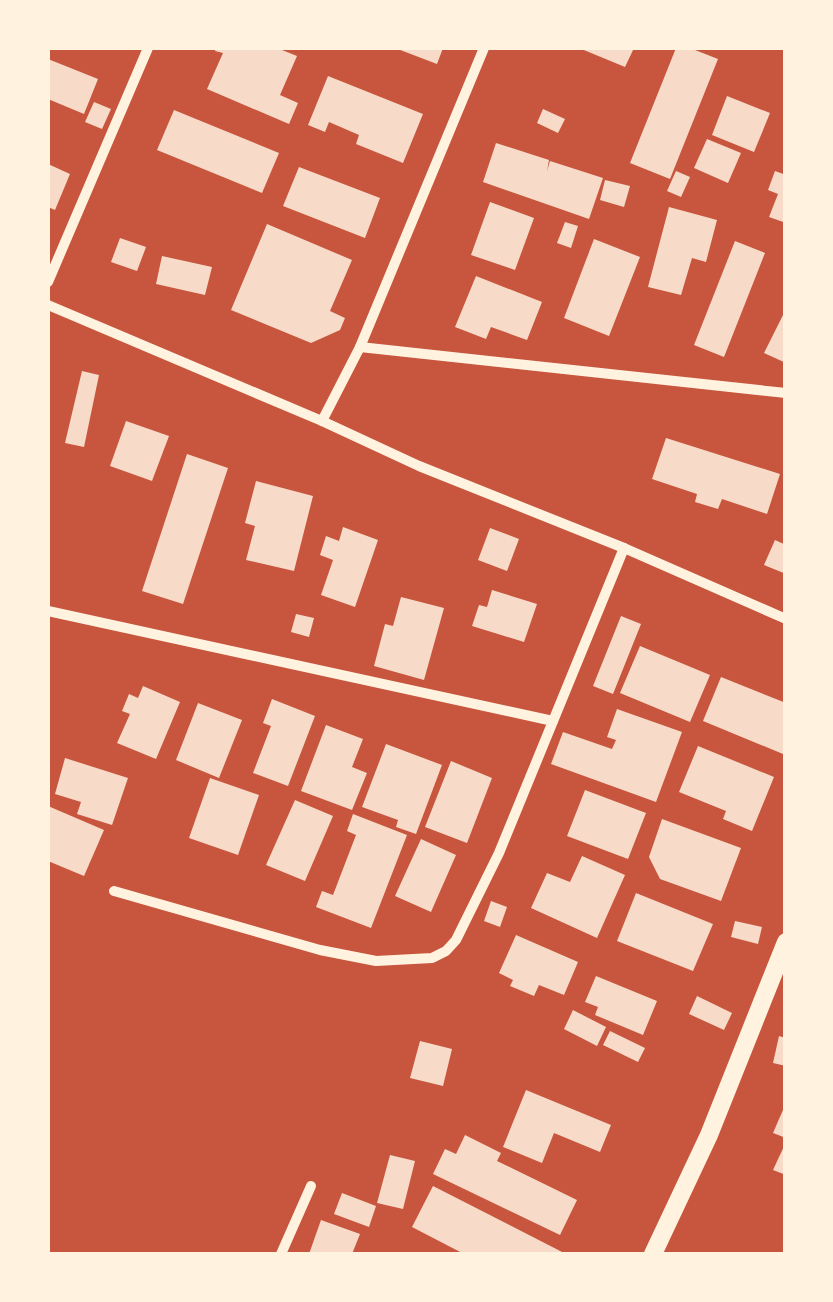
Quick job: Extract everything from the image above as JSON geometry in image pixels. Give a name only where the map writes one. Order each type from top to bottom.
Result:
[{"type":"street","points":[[48,282],[148,48]]},
{"type":"street","points":[[322,421],[360,347],[484,48]]},
{"type":"street","points":[[48,305],[786,619]]},
{"type":"street","points":[[360,347],[786,393]]},
{"type":"street","points":[[114,891],[320,950],[376,961],[432,958],[446,951],[456,940],[500,853],[624,548]]},
{"type":"street","points":[[48,611],[553,721]]},
{"type":"street","points":[[653,1254],[709,1136],[785,943]]},
{"type":"street","points":[[281,1254],[311,1186]]},
{"type":"building","points":[[277,48],[297,56],[280,95],[298,103],[289,124],[207,89],[223,53],[215,51]]},
{"type":"building","points":[[395,48],[443,48],[437,64]]},
{"type":"building","points":[[579,48],[634,48],[625,67]]},
{"type":"building","points":[[676,48],[690,48],[718,59],[670,179],[630,163]]},
{"type":"building","points":[[48,59],[98,79],[84,114],[48,99]]},
{"type":"building","points":[[328,76],[423,114],[403,163],[356,144],[359,135],[329,122],[325,132],[308,125]]},
{"type":"building","points":[[727,96],[770,113],[754,152],[712,135]]},
{"type":"building","points":[[94,102],[111,109],[102,129],[85,122]]},
{"type":"building","points":[[543,109],[565,119],[558,133],[537,123]]},
{"type":"building","points":[[174,110],[279,153],[262,193],[157,150]]},
{"type":"building","points":[[707,139],[741,153],[728,183],[694,168]]},
{"type":"building","points":[[496,143],[549,160],[547,171],[550,161],[603,178],[589,219],[483,182]]},
{"type":"building","points":[[48,164],[70,174],[55,210],[48,207]]},
{"type":"building","points":[[299,167],[380,198],[365,238],[283,206]]},
{"type":"building","points":[[676,171],[690,177],[681,197],[667,191]]},
{"type":"building","points":[[775,171],[786,175],[786,223],[769,217],[778,194],[768,190]]},
{"type":"building","points":[[605,180],[630,186],[624,207],[600,200]]},
{"type":"building","points":[[490,202],[534,218],[515,270],[471,255]]},
{"type":"building","points":[[669,207],[717,220],[706,262],[692,258],[681,295],[648,287]]},
{"type":"building","points":[[565,222],[578,226],[571,248],[557,243]]},
{"type":"building","points":[[267,224],[352,260],[330,311],[345,318],[340,330],[311,343],[231,310]]},
{"type":"building","points":[[120,238],[146,247],[137,271],[111,262]]},
{"type":"building","points":[[594,239],[640,257],[609,336],[564,318]]},
{"type":"building","points":[[735,241],[765,253],[724,357],[694,345]]},
{"type":"building","points":[[162,256],[212,267],[205,295],[156,284]]},
{"type":"building","points":[[476,276],[542,302],[527,340],[491,327],[486,339],[455,327]]},
{"type":"building","points":[[786,309],[786,363],[764,353]]},
{"type":"building","points":[[82,371],[99,375],[84,447],[65,443]]},
{"type":"building","points":[[126,421],[169,436],[152,481],[110,466]]},
{"type":"building","points":[[666,438],[780,474],[767,514],[722,499],[718,509],[695,502],[697,494],[652,479]]},
{"type":"building","points":[[187,454],[228,468],[183,604],[142,591]]},
{"type":"building","points":[[256,481],[313,496],[294,571],[246,560],[255,526],[245,523]]},
{"type":"building","points":[[343,527],[378,540],[355,607],[321,595],[333,560],[320,555],[326,536],[339,541]]},
{"type":"building","points":[[490,528],[519,539],[507,571],[478,560]]},
{"type":"building","points":[[775,540],[786,545],[786,574],[764,565]]},
{"type":"building","points":[[492,590],[537,604],[524,642],[472,626],[479,605],[487,607]]},
{"type":"building","points":[[401,597],[444,608],[424,680],[374,666],[385,624],[393,626]]},
{"type":"building","points":[[296,614],[314,618],[309,637],[291,632]]},
{"type":"building","points":[[621,616],[641,624],[613,694],[593,686]]},
{"type":"building","points":[[640,646],[710,675],[690,722],[620,693]]},
{"type":"building","points":[[721,677],[786,703],[783,754],[703,721]]},
{"type":"building","points":[[143,686],[180,702],[156,759],[117,743],[130,714],[122,711],[129,694],[138,698]]},
{"type":"building","points":[[272,699],[315,716],[288,786],[253,773],[271,726],[263,723]]},
{"type":"building","points":[[198,703],[242,720],[219,778],[176,760]]},
{"type":"building","points":[[617,709],[682,732],[656,802],[551,764],[563,732],[612,749],[616,740],[607,737]]},
{"type":"building","points":[[326,725],[363,739],[352,767],[367,773],[352,810],[301,791]]},
{"type":"building","points":[[386,744],[442,765],[416,834],[396,827],[398,820],[362,807]]},
{"type":"building","points":[[698,746],[774,777],[752,831],[723,819],[726,811],[679,792]]},
{"type":"building","points":[[65,758],[128,778],[112,825],[77,814],[81,802],[55,794]]},
{"type":"building","points":[[451,761],[492,778],[467,843],[425,827]]},
{"type":"building","points":[[210,778],[259,795],[238,855],[189,838]]},
{"type":"building","points":[[585,790],[646,813],[628,859],[567,836]]},
{"type":"building","points":[[295,800],[333,816],[305,881],[266,865]]},
{"type":"building","points":[[48,806],[104,830],[84,876],[48,861]]},
{"type":"building","points":[[353,814],[407,835],[371,928],[316,907],[322,891],[333,895],[356,835],[347,831]]},
{"type":"building","points":[[662,819],[741,848],[721,901],[660,879],[649,857]]},
{"type":"building","points":[[421,839],[456,855],[431,912],[395,896]]},
{"type":"building","points":[[582,856],[625,875],[597,938],[531,908],[547,873],[570,882]]},
{"type":"building","points":[[636,893],[713,924],[693,971],[617,941]]},
{"type":"building","points":[[491,901],[507,907],[500,927],[484,921]]},
{"type":"building","points":[[735,921],[762,927],[758,944],[731,937]]},
{"type":"building","points":[[516,935],[578,962],[564,995],[539,985],[534,996],[510,986],[513,980],[499,973]]},
{"type":"building","points":[[596,976],[657,1001],[643,1035],[595,1015],[598,1007],[585,1002]]},
{"type":"building","points":[[697,996],[732,1013],[724,1030],[689,1014]]},
{"type":"building","points":[[573,1010],[606,1027],[597,1046],[564,1029]]},
{"type":"building","points":[[610,1031],[645,1048],[638,1062],[603,1045]]},
{"type":"building","points":[[779,1036],[786,1038],[786,1066],[773,1063]]},
{"type":"building","points":[[420,1041],[452,1049],[443,1086],[410,1078]]},
{"type":"building","points":[[526,1090],[611,1125],[600,1152],[554,1133],[542,1163],[503,1147]]},
{"type":"building","points":[[786,1103],[786,1138],[773,1133]]},
{"type":"building","points":[[465,1135],[501,1153],[497,1161],[577,1200],[560,1235],[433,1174],[445,1149],[456,1154]]},
{"type":"building","points":[[786,1142],[786,1175],[773,1170]]},
{"type":"building","points":[[390,1155],[415,1161],[403,1209],[377,1203]]},
{"type":"building","points":[[433,1186],[566,1254],[464,1254],[412,1227]]},
{"type":"building","points":[[342,1193],[376,1206],[369,1227],[334,1214]]},
{"type":"building","points":[[321,1220],[360,1234],[352,1254],[309,1254]]}]
